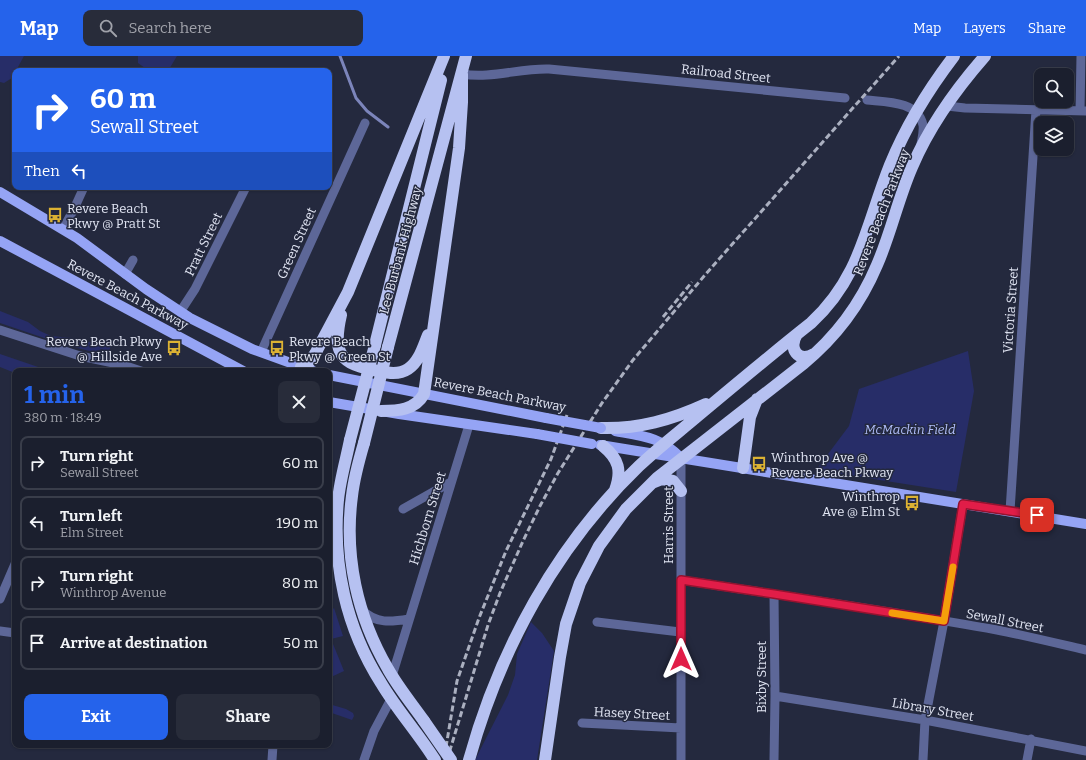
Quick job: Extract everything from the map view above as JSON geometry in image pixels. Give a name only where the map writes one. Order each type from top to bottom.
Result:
[{"type":"highway","points":[[434,321],[415,362],[407,370],[392,374],[356,367],[342,356],[338,344],[340,319],[348,292],[444,56]]},
{"type":"highway","name":"Lee Burbank Highway","points":[[436,760],[391,699],[361,646],[350,617],[341,579],[337,545],[337,515],[340,490],[350,440],[447,56]]},
{"type":"highway","name":"Lee Burbank Highway","points":[[451,760],[392,676],[374,642],[361,609],[352,563],[350,520],[353,486],[388,347],[466,56]]},
{"type":"highway","name":"Revere Beach Parkway","points":[[469,760],[480,721],[505,657],[546,580],[570,545],[592,517],[614,491],[653,454],[815,319],[840,290],[852,270],[891,162],[915,112],[942,71],[954,56]]},
{"type":"highway","name":"Revere Beach Parkway","points":[[681,458],[816,353],[847,318],[869,283],[881,256],[909,175],[920,149],[947,106],[985,56]]},
{"type":"highway","points":[[381,412],[407,408],[416,403],[424,394],[459,148],[462,74]]},
{"type":"highway","points":[[301,367],[308,364],[315,354],[348,292]]},
{"type":"highway","points":[[797,334],[793,344],[794,351],[798,355],[806,357],[816,353]]},
{"type":"highway","points":[[600,428],[633,426],[666,420],[695,409],[726,393]]},
{"type":"highway","points":[[743,468],[750,417],[757,400]]},
{"type":"highway","points":[[598,445],[612,453],[618,465],[618,478],[614,491]]},
{"type":"highway","points":[[545,760],[563,636],[570,608],[590,560],[606,535],[630,505],[651,483],[681,458]]},
{"type":"highway","points":[[651,483],[662,479],[673,481],[681,491]]},
{"type":"main road","name":"Revere Beach Parkway","points":[[0,192],[63,229],[180,312],[220,334],[261,352],[304,368]]},
{"type":"main road","name":"Revere Beach Parkway","points":[[0,241],[237,368]]},
{"type":"main road","name":"Revere Beach Parkway","points":[[332,377],[650,438],[665,444],[681,458]]},
{"type":"main road","points":[[332,403],[381,412],[537,434],[1086,524]]},
{"type":"street","points":[[947,106],[964,108],[1083,111],[1081,56]]},
{"type":"street","name":"Railroad Street","points":[[462,74],[489,75],[533,69],[549,69],[845,98]]},
{"type":"street","points":[[867,100],[902,104],[915,112],[923,125],[920,149]]},
{"type":"street","name":"Victoria Street","points":[[1010,512],[1036,110]]},
{"type":"street","name":"Green Street","points":[[261,352],[365,123]]},
{"type":"street","points":[[63,229],[83,190]]},
{"type":"street","name":"Pratt Street","points":[[180,312],[198,283],[244,190]]},
{"type":"street","points":[[126,274],[133,260]]},
{"type":"street","points":[[0,330],[80,356],[132,368]]},
{"type":"street","name":"Hichborn Street","points":[[392,676],[469,424]]},
{"type":"street","name":"Harris Street","points":[[681,458],[681,760]]},
{"type":"street","points":[[403,509],[452,482]]},
{"type":"street","points":[[923,760],[925,720],[944,621],[963,504]]},
{"type":"street","points":[[0,599],[12,571]]},
{"type":"street","name":"Sewall Street","points":[[681,580],[944,621],[999,631],[1086,650]]},
{"type":"street","name":"Bixby Street","points":[[774,594],[774,760]]},
{"type":"street","points":[[361,609],[370,617],[380,621],[392,622],[409,618]]},
{"type":"street","points":[[597,622],[680,632]]},
{"type":"street","points":[[0,631],[12,633]]},
{"type":"street","name":"Library Street","points":[[775,696],[925,720],[1086,751]]},
{"type":"street","points":[[364,760],[374,731],[391,699]]},
{"type":"street","name":"Hasey Street","points":[[582,723],[681,728]]},
{"type":"street","points":[[1027,760],[1032,740]]},
{"type":"street","points":[[272,760],[273,748]]},
{"type":"green space","points":[[0,56],[24,56],[17,68],[12,68],[12,78],[4,83],[0,82]]},
{"type":"green space","points":[[138,56],[177,56],[170,68],[145,68],[138,63]]},
{"type":"green space","points":[[0,311],[28,322],[40,331],[51,336],[112,344],[108,353],[102,349],[93,352],[59,343],[0,323]]},
{"type":"green space","name":"McMackin Field","points":[[968,351],[974,391],[956,492],[816,470],[849,426],[859,389]]},
{"type":"green space","points":[[0,354],[41,368],[12,368],[12,372],[0,367]]},
{"type":"green space","points":[[334,608],[343,636],[332,639],[332,610]]},
{"type":"green space","points":[[531,622],[542,633],[554,651],[537,760],[475,760],[508,695],[515,675],[517,654]]},
{"type":"green space","points":[[332,641],[344,671],[332,677]]},
{"type":"green space","points":[[332,705],[346,709],[353,713],[354,716],[352,720],[332,713]]},
{"type":"waterway","points":[[340,56],[356,98],[367,111],[388,127]]},
{"type":"railway","points":[[447,760],[488,625],[500,593],[540,506],[558,473],[602,403],[633,360],[705,275],[899,56]]},
{"type":"railway","points":[[663,317],[692,282]]},
{"type":"railway","points":[[446,747],[457,681],[479,618],[506,551],[551,459],[567,415]]},
{"type":"slow traffic","points":[[892,613],[944,621],[953,567]]},
{"type":"place","name":"Revere Beach Pkwy @ Pratt St","points":[[55,215]]},
{"type":"place","name":"Revere Beach Pkwy @ Hillside Ave","points":[[174,348]]},
{"type":"place","name":"Revere Beach Pkwy @ Green St","points":[[277,348]]},
{"type":"place","name":"Winthrop Ave @ Revere Beach Pkway","points":[[759,464]]},
{"type":"place","name":"Winthrop Ave @ Elm St","points":[[912,503]]},
{"type":"route","points":[[681,659],[681,580],[944,621],[963,504],[1037,515]]}]
